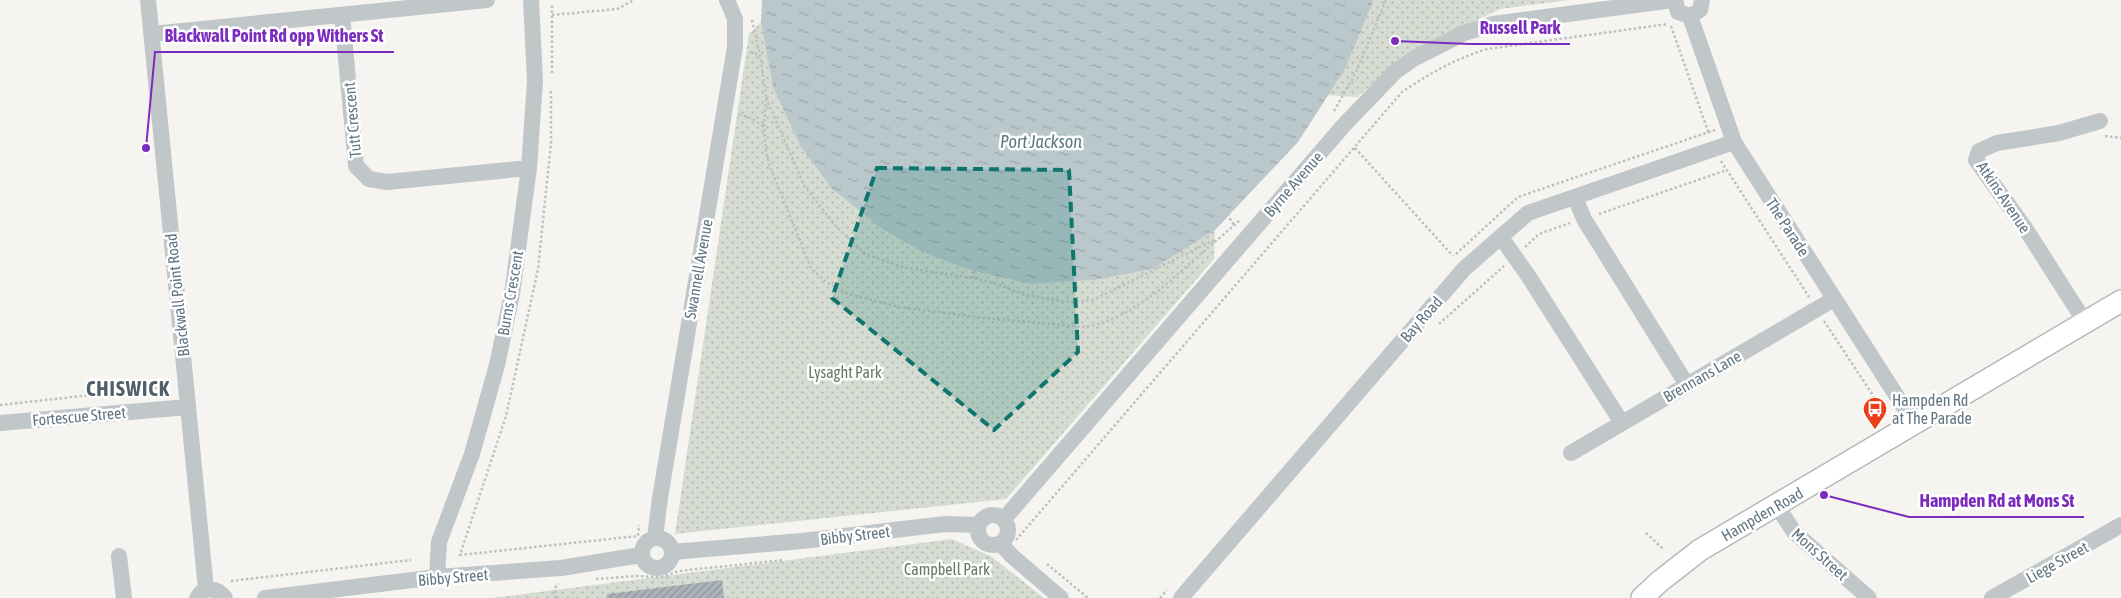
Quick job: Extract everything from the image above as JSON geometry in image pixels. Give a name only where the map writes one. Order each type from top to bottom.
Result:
[{"type":"main road","name":"Hampden Road","points":[[1642,598],[1679,565],[1700,550],[2121,301]]},
{"type":"street","name":"Blackwall Point Road","points":[[148,0],[188,407],[201,594]]},
{"type":"street","points":[[152,34],[487,0]]},
{"type":"street","name":"Burns Crescent","points":[[437,577],[439,542],[472,454],[497,366],[512,294],[529,168],[535,81],[531,0]]},
{"type":"street","points":[[1674,0],[1678,12],[1690,16],[1700,10],[1707,1]]},
{"type":"street","name":"Byrne Avenue","points":[[1004,519],[1344,125],[1396,71],[1415,58],[1464,32],[1493,24],[1674,0]]},
{"type":"street","name":"Swannell Avenue","points":[[655,537],[735,47],[735,19],[728,1]]},
{"type":"street","name":"Tutt Crescent","points":[[342,15],[356,166],[369,180],[387,182],[529,168]]},
{"type":"street","name":"The Parade","points":[[1690,16],[1734,142],[1914,423]]},
{"type":"street","name":"Atkins Avenue","points":[[2085,322],[2025,228],[1976,160],[1979,151],[1997,143],[2058,133],[2100,120]]},
{"type":"street","name":"Bay Road","points":[[1181,598],[1464,269],[1528,213],[1734,142]]},
{"type":"street","points":[[1576,197],[1584,219],[1687,385]]},
{"type":"street","points":[[1501,237],[1622,423]]},
{"type":"street","name":"Brennans Lane","points":[[1571,453],[1834,299]]},
{"type":"street","name":"Fortescue Street","points":[[0,423],[188,407]]},
{"type":"street","name":"Mons Street","points":[[1777,506],[1794,532],[1869,598]]},
{"type":"street","points":[[1004,547],[1008,532],[1007,523],[995,514],[985,517],[978,525],[981,540],[990,545],[1004,547],[1061,598]]},
{"type":"street","name":"Bibby Street","points":[[672,552],[802,541],[945,524],[978,525]]},
{"type":"street","name":"Liege Street","points":[[1992,598],[2121,525]]},
{"type":"street","points":[[655,537],[667,541],[672,552],[670,561],[658,568],[645,563],[641,555],[646,541],[655,537]]},
{"type":"street","name":"Bibby Street","points":[[265,598],[437,577],[561,568],[641,555]]},
{"type":"street","points":[[119,556],[124,598]]},
{"type":"street","points":[[201,594],[225,590]]},
{"type":"path","points":[[552,15],[618,9],[634,0]]},
{"type":"path","points":[[1332,114],[1342,101],[1356,72],[1386,0]]},
{"type":"path","points":[[750,16],[760,55],[766,96],[764,127],[766,152],[771,169],[811,268],[826,282],[850,294],[872,301],[984,318],[1085,328],[1103,324],[1127,312],[1157,292],[1243,218]]},
{"type":"path","points":[[1004,547],[1402,92],[1427,76],[1461,57],[1487,49],[1671,23],[1710,141]]},
{"type":"path","points":[[735,47],[760,55]]},
{"type":"path","points":[[766,96],[805,187],[836,226],[865,254],[906,268],[972,278],[994,283],[1026,295],[1066,302],[1093,300],[1218,238]]},
{"type":"path","points":[[725,111],[744,115],[764,127]]},
{"type":"path","points":[[1354,148],[1452,256]]},
{"type":"path","points":[[1720,160],[1886,416]]},
{"type":"path","points":[[1439,324],[1539,234],[1727,170]]},
{"type":"path","points":[[1227,214],[1234,225]]},
{"type":"path","points":[[972,278],[975,270]]},
{"type":"path","points":[[0,406],[164,387]]},
{"type":"path","points":[[1646,533],[1663,549]]},
{"type":"path","points":[[460,555],[638,536]]},
{"type":"path","points":[[588,580],[636,576],[661,578],[680,571],[793,559]]},
{"type":"path","points":[[225,590],[411,560]]},
{"type":"path","points":[[1046,562],[1088,598]]},
{"type":"path","points":[[555,598],[556,586],[560,583]]},
{"type":"highlighted area","points":[[877,168],[1069,170],[1078,352],[994,430],[832,298]]},
{"type":"green space","points":[[1374,0],[1569,0],[1500,9],[1416,49],[1357,97],[1328,95],[1345,69]]},
{"type":"green space","name":"Lysaght Park","points":[[761,22],[773,87],[800,146],[832,189],[881,228],[1031,284],[1095,280],[1153,269],[1215,230],[1214,259],[1006,499],[675,534],[749,34]]},
{"type":"green space","name":"Campbell Park","points":[[952,539],[992,557],[1044,598],[493,598]]},
{"type":"water","name":"Port Jackson","points":[[762,0],[1374,0],[1345,69],[1298,142],[1215,230],[1153,269],[1095,280],[1031,284],[971,270],[927,254],[881,228],[832,189],[800,146],[773,87],[761,22]]},
{"type":"building","points":[[722,580],[724,598],[607,598],[607,594]]},
{"type":"place","name":"Russell Park","points":[[1395,41]]},
{"type":"place","name":"Blackwall Point Rd opp Withers St","points":[[146,148]]},
{"type":"place","name":"Hampden Rd at The Parade","points":[[1875,430]]},
{"type":"place","name":"Hampden Rd at Mons St","points":[[1824,495]]},
{"type":"district","name":"CHISWICK","points":[[128,388]]}]
